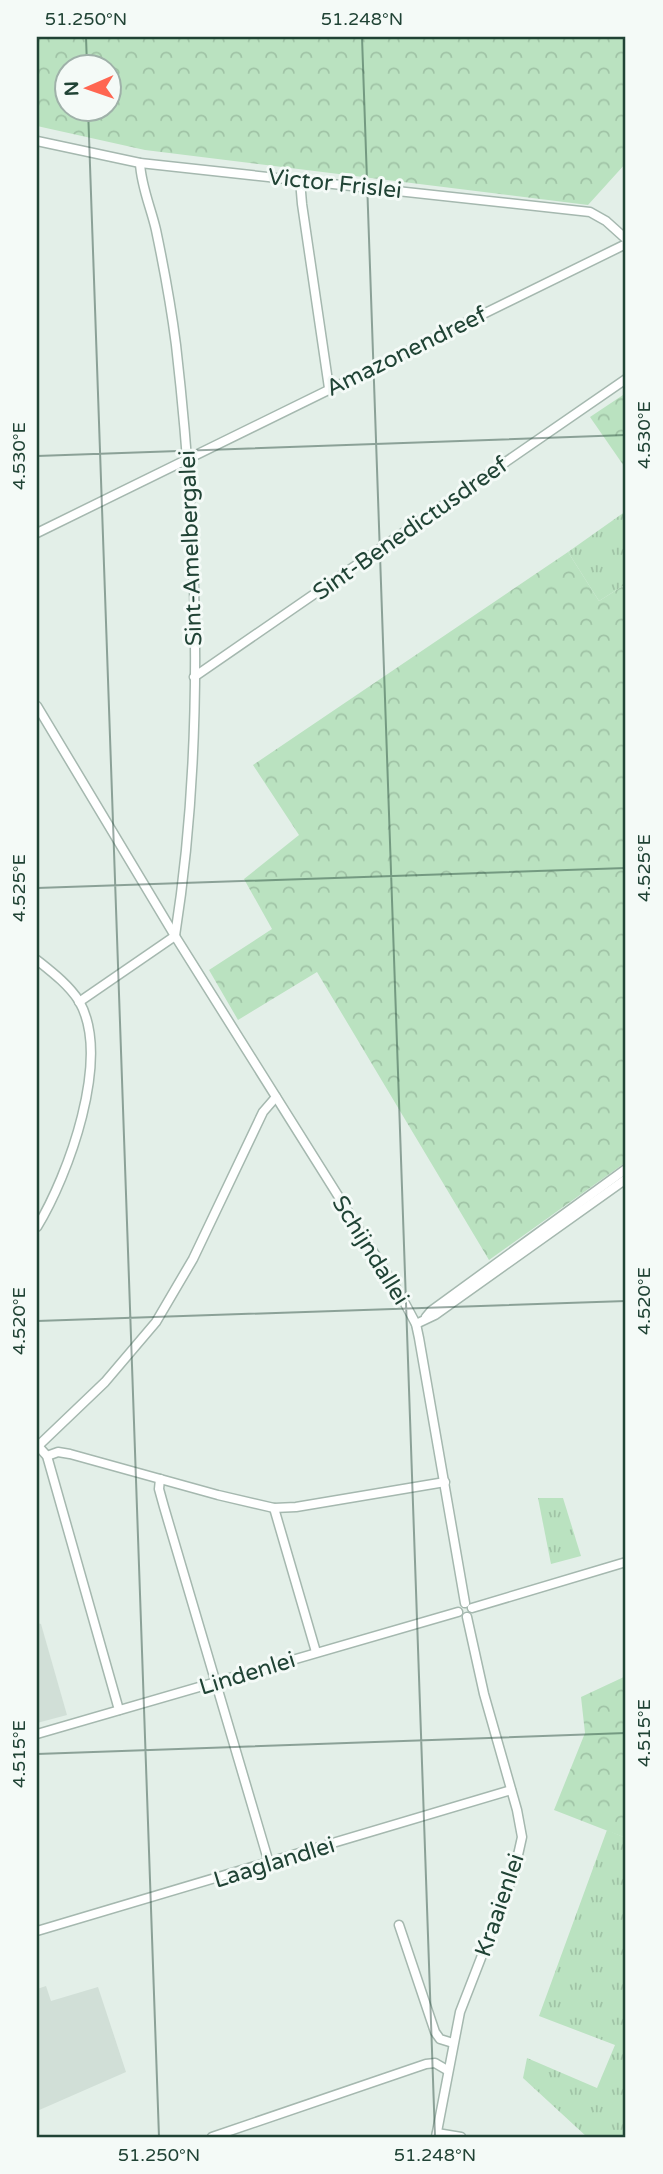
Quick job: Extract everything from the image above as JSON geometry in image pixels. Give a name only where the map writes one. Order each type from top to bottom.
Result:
[{"type":"street","name":"Victor Frislei","points":[[37,141],[140,163],[590,212],[606,220],[626,242]]},
{"type":"street","name":"Sint-Amelbergalei","points":[[140,163],[170,301],[187,458],[192,568],[193,747],[175,936]]},
{"type":"street","points":[[300,180],[329,388]]},
{"type":"street","name":"Amazonendreef","points":[[37,533],[626,242]]},
{"type":"street","name":"Sint-Benedictusdreef","points":[[194,677],[626,379]]},
{"type":"street","name":"Schijndallei","points":[[37,706],[175,936],[416,1324],[468,1605]]},
{"type":"street","points":[[79,1002],[175,936]]},
{"type":"street","points":[[37,960],[58,977],[79,1002],[88,1027],[91,1064],[72,1154],[52,1202],[37,1227]]},
{"type":"street","points":[[119,1710],[47,1456],[37,1447],[105,1382],[156,1322],[193,1259],[263,1112],[276,1097]]},
{"type":"street","points":[[416,1324],[626,1169]]},
{"type":"street","points":[[425,1318],[435,1315],[626,1179]]},
{"type":"street","points":[[48,1437],[58,1452]]},
{"type":"street","points":[[47,1456],[58,1452],[274,1508],[296,1507],[445,1482]]},
{"type":"street","points":[[160,1479],[159,1489],[164,1507],[270,1863]]},
{"type":"street","points":[[274,1508],[316,1652]]},
{"type":"street","points":[[468,1605],[471,1615],[460,1615],[458,1612],[461,1604],[468,1605],[626,1562]]},
{"type":"street","name":"Lindenlei","points":[[37,1734],[458,1612]]},
{"type":"street","name":"Kraaienlei","points":[[436,2135],[460,2012],[519,1860],[522,1837],[484,1694],[467,1617]]},
{"type":"street","name":"Laaglandlei","points":[[37,1931],[511,1790]]},
{"type":"street","points":[[399,1925],[435,2032],[440,2039],[453,2043]]},
{"type":"street","points":[[212,2137],[426,2064],[435,2063],[447,2070]]},
{"type":"street","points":[[436,2135],[461,2137]]},
{"type":"shaded area","points":[[37,1623],[41,1624],[67,1715],[37,1723]]},
{"type":"shaded area","points":[[46,1986],[51,2001],[98,1987],[126,2072],[37,2111],[37,1989]]},
{"type":"green space","points":[[37,37],[626,37],[626,163],[588,205],[145,150],[37,126]]},
{"type":"green space","points":[[626,393],[626,469],[590,417]]},
{"type":"green space","points":[[626,511],[626,584],[599,601],[568,552]]},
{"type":"green space","points":[[568,552],[599,601],[626,584],[626,635],[623,637],[626,643],[626,1162],[489,1260],[317,972],[238,1020],[209,970],[272,929],[244,879],[299,835],[253,765]]},
{"type":"green space","points":[[538,1498],[563,1498],[581,1556],[551,1564]]},
{"type":"green space","points":[[626,1676],[626,1838],[554,1810],[585,1733],[581,1697]]},
{"type":"green space","points":[[607,1830],[626,1838],[626,2137],[587,2137],[523,2078],[527,2058],[597,2088],[615,2045],[539,2016]]}]
